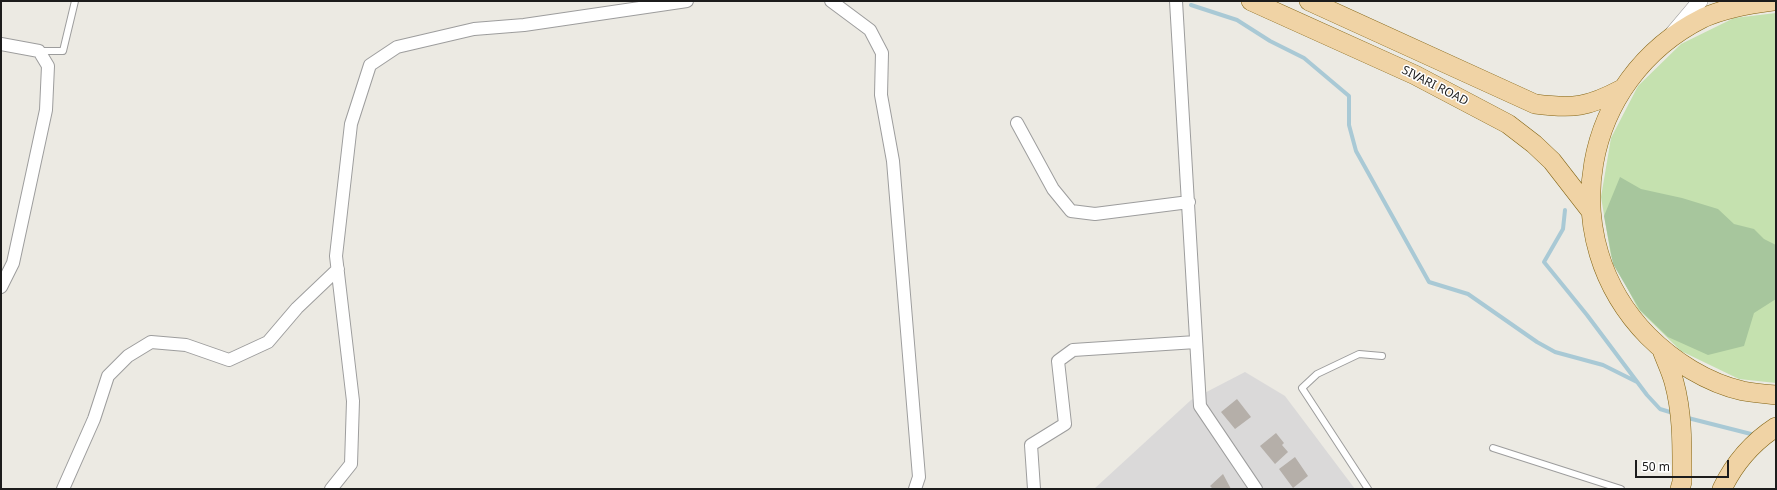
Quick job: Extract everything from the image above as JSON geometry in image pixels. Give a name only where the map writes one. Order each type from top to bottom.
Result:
[{"type":"main road","name":"SIVARI ROAD","points":[[1251,1],[1415,75],[1508,124],[1534,144],[1552,161],[1590,210]]},
{"type":"main road","name":"SIVARI ROAD","points":[[1309,1],[1535,104],[1564,108],[1584,105],[1599,102],[1622,89]]},
{"type":"main road","points":[[1773,1],[1744,4],[1704,18],[1668,40],[1643,62],[1622,89],[1607,117],[1596,147],[1591,178],[1590,210],[1597,250],[1612,287],[1634,321],[1662,350],[1700,375],[1743,391],[1776,395]]},
{"type":"main road","points":[[1662,350],[1674,381],[1683,434],[1682,482],[1680,489]]},
{"type":"main road","points":[[1722,489],[1729,474],[1741,458],[1754,444],[1776,427]]},
{"type":"street","points":[[331,489],[351,464],[353,401],[336,256],[351,124],[370,65],[397,47],[474,29],[524,25],[687,1]]},
{"type":"street","points":[[831,1],[870,30],[882,53],[881,95],[893,161],[919,477],[915,489]]},
{"type":"street","points":[[1176,1],[1200,406],[1256,489]]},
{"type":"street","points":[[1668,40],[1700,1]]},
{"type":"street","points":[[1,44],[39,51],[48,66],[46,110],[13,263],[1,287]]},
{"type":"street","points":[[1017,123],[1053,189],[1071,211],[1095,214],[1189,202]]},
{"type":"street","points":[[62,489],[94,419],[108,376],[128,356],[151,342],[186,345],[229,360],[268,342],[297,308],[338,269]]},
{"type":"street","points":[[1034,489],[1031,445],[1065,424],[1058,361],[1073,350],[1196,342]]},
{"type":"lane","points":[[39,51],[63,51],[75,1]]},
{"type":"lane","points":[[1368,489],[1302,388],[1317,374],[1359,354],[1382,356]]},
{"type":"lane","points":[[1493,448],[1620,489]]},
{"type":"shaded area","points":[[1245,372],[1285,396],[1355,489],[1094,489],[1191,400]]},
{"type":"green space","points":[[1776,13],[1776,383],[1739,379],[1681,351],[1638,309],[1611,256],[1601,197],[1611,138],[1638,86],[1681,44],[1734,18]]},
{"type":"green space","points":[[1620,177],[1641,189],[1682,198],[1718,209],[1734,224],[1754,229],[1764,239],[1776,245],[1776,299],[1754,313],[1744,346],[1708,355],[1668,337],[1640,310],[1613,264],[1604,216]]},
{"type":"building","points":[[1237,399],[1251,417],[1235,429],[1221,412]]},
{"type":"building","points":[[1276,433],[1284,443],[1282,445],[1288,452],[1275,464],[1260,446]]},
{"type":"building","points":[[1295,457],[1308,476],[1293,488],[1279,469]]},
{"type":"building","points":[[1223,474],[1231,489],[1213,489],[1210,486]]},
{"type":"waterway","points":[[1191,5],[1237,20],[1270,41],[1304,58],[1349,96],[1349,125],[1356,151],[1429,282],[1468,294],[1537,342],[1555,352],[1603,365],[1637,382]]},
{"type":"waterway","points":[[1565,210],[1563,229],[1544,262],[1587,315],[1647,395],[1660,409],[1673,413]]},
{"type":"waterway","points":[[1688,418],[1755,435]]}]
